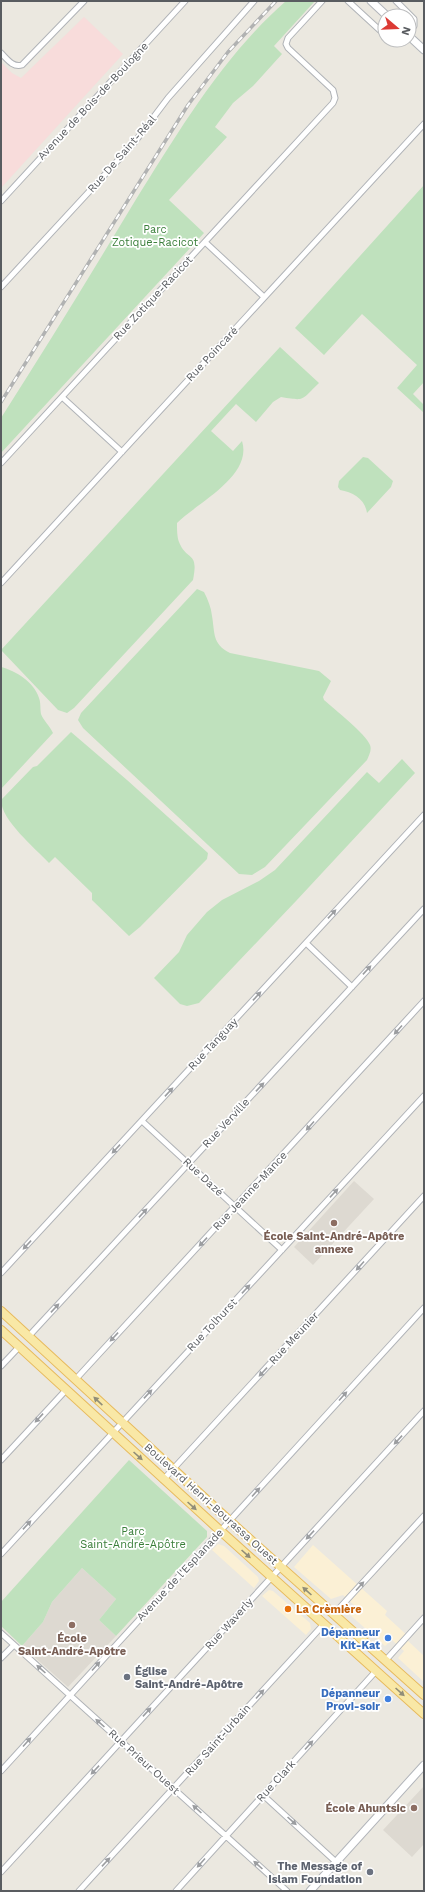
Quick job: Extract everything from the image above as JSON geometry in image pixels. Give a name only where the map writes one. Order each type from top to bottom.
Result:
[{"type":"main road","points":[[371,1],[378,8]]},
{"type":"main road","name":"Boulevard Henri-Bourassa Ouest","points":[[1,1311],[173,1470],[424,1695]]},
{"type":"main road","name":"Boulevard Henri-Bourassa Ouest","points":[[1,1330],[163,1480],[424,1714]]},
{"type":"main road","points":[[310,1891],[424,1765]]},
{"type":"street","points":[[1,53],[13,65],[18,66],[23,64],[84,1]]},
{"type":"street","name":"Avenue de Bois-de-Boulogne","points":[[1,201],[185,1]]},
{"type":"street","name":"Rue De Saint-Réal","points":[[1,287],[138,138],[168,98],[254,1]]},
{"type":"street","name":"Rue Zotique-Racicot","points":[[1,463],[332,105],[335,98],[332,89],[288,48],[286,44],[287,40],[322,1]]},
{"type":"street","points":[[348,1],[377,28]]},
{"type":"street","name":"Rue Poincaré","points":[[1,583],[424,124]]},
{"type":"street","points":[[205,242],[264,297]]},
{"type":"street","points":[[62,397],[122,452]]},
{"type":"street","name":"Rue Tanguay","points":[[1,1273],[424,815]]},
{"type":"street","name":"Rue Verville","points":[[28,1337],[424,909]]},
{"type":"street","points":[[306,943],[352,987]]},
{"type":"street","name":"Rue Jeanne-Mance","points":[[75,1380],[236,1207],[424,1001]]},
{"type":"street","name":"Rue Tolhurst","points":[[1,1554],[424,1096]]},
{"type":"street","name":"Rue Dazé","points":[[142,1121],[282,1250]]},
{"type":"street","name":"Rue Meunier","points":[[163,1480],[424,1196]]},
{"type":"street","name":"Avenue de l'Esplanade","points":[[1,1771],[424,1308]]},
{"type":"street","points":[[1,1366],[19,1347]]},
{"type":"street","points":[[1,1460],[66,1390]]},
{"type":"street","name":"Rue Waverly","points":[[1,1872],[424,1411]]},
{"type":"street","points":[[333,1615],[424,1516]]},
{"type":"street","points":[[385,1661],[424,1619]]},
{"type":"street","name":"Rue Saint-Urbain","points":[[79,1891],[324,1624]]},
{"type":"street","name":"Rue Prieur Ouest","points":[[1,1633],[287,1891]]},
{"type":"street","points":[[1,1658],[14,1645]]},
{"type":"street","name":"Rue Clark","points":[[176,1891],[376,1671]]},
{"type":"street","points":[[263,1795],[336,1862]]},
{"type":"shaded area","points":[[84,17],[123,54],[1,188],[1,62],[12,73],[21,78]]},
{"type":"shaded area","name":"École Saint-André-Apôtre annexe","points":[[354,1181],[374,1199],[313,1265],[294,1247]]},
{"type":"shaded area","points":[[218,1544],[224,1546],[258,1577],[259,1581],[254,1588],[212,1550]]},
{"type":"shaded area","points":[[313,1545],[387,1611],[385,1615],[410,1638],[407,1640],[424,1656],[424,1682],[398,1658],[404,1651],[392,1640],[385,1646],[349,1614],[355,1606],[343,1595],[331,1599],[294,1567]]},
{"type":"shaded area","name":"École Saint-André-Apôtre","points":[[82,1568],[116,1599],[99,1620],[116,1636],[68,1687],[22,1646],[43,1622],[52,1602]]},
{"type":"shaded area","points":[[269,1590],[273,1591],[310,1623],[311,1629],[306,1635],[262,1596]]},
{"type":"shaded area","name":"École Ahuntsic","points":[[424,1786],[424,1844],[412,1857],[383,1830]]},
{"type":"green space","name":"Parc Zotique-Racicot","points":[[286,1],[315,1],[274,46],[282,54],[253,86],[233,103],[215,127],[227,137],[169,200],[204,233],[1,453],[1,418],[168,148],[203,95],[222,70],[263,23]]},
{"type":"green space","points":[[424,185],[424,382],[413,394],[424,405],[423,412],[397,388],[417,365],[362,314],[324,355],[295,328]]},
{"type":"green space","points":[[280,347],[319,383],[302,398],[295,399],[281,397],[273,402],[256,422],[236,404],[211,431],[233,451],[242,441],[243,454],[239,466],[232,477],[221,488],[177,523],[177,535],[179,542],[185,552],[193,560],[193,580],[74,708],[67,713],[58,710],[1,650]]},
{"type":"green space","points":[[363,457],[368,458],[393,481],[391,487],[367,513],[364,504],[358,497],[349,492],[340,490],[338,487],[339,481]]},
{"type":"green space","points":[[197,589],[204,592],[208,601],[212,613],[215,638],[224,650],[230,653],[319,671],[331,681],[323,697],[324,700],[363,735],[371,747],[367,760],[265,867],[252,875],[239,874],[83,728],[78,720],[81,713]]},
{"type":"green space","points":[[1,667],[13,671],[24,678],[37,692],[40,700],[42,716],[53,733],[1,789]]},
{"type":"green space","points":[[71,732],[208,853],[207,859],[140,927],[129,936],[92,900],[92,893],[55,857],[49,863],[28,842],[12,825],[2,808],[1,800],[33,767],[37,766]]},
{"type":"green space","points":[[402,759],[415,773],[199,1003],[187,1006],[180,1004],[154,978],[179,952],[187,935],[207,912],[222,900],[259,881],[275,870],[367,772],[379,783]]},
{"type":"green space","name":"Parc Saint-André-Apôtre","points":[[129,1460],[207,1531],[207,1537],[116,1636],[99,1620],[116,1599],[82,1568],[52,1602],[43,1622],[22,1646],[1,1626],[1,1602]]},
{"type":"railway","points":[[1,402],[188,105],[228,52],[276,1]]},
{"type":"place","name":"École Saint-André-Apôtre annexe","points":[[334,1223]]},
{"type":"place","name":"La Crèmière","points":[[288,1609]]},
{"type":"place","name":"École Saint-André-Apôtre","points":[[72,1625]]},
{"type":"place","name":"Dépanneur Kit-Kat","points":[[388,1638]]},
{"type":"place","name":"Église Saint-André-Apôtre","points":[[127,1677]]},
{"type":"place","name":"Dépanneur Provi-soir","points":[[388,1699]]},
{"type":"place","name":"École Ahuntsic","points":[[414,1808]]},
{"type":"place","name":"The Message of Islam Foundation","points":[[370,1872]]}]
